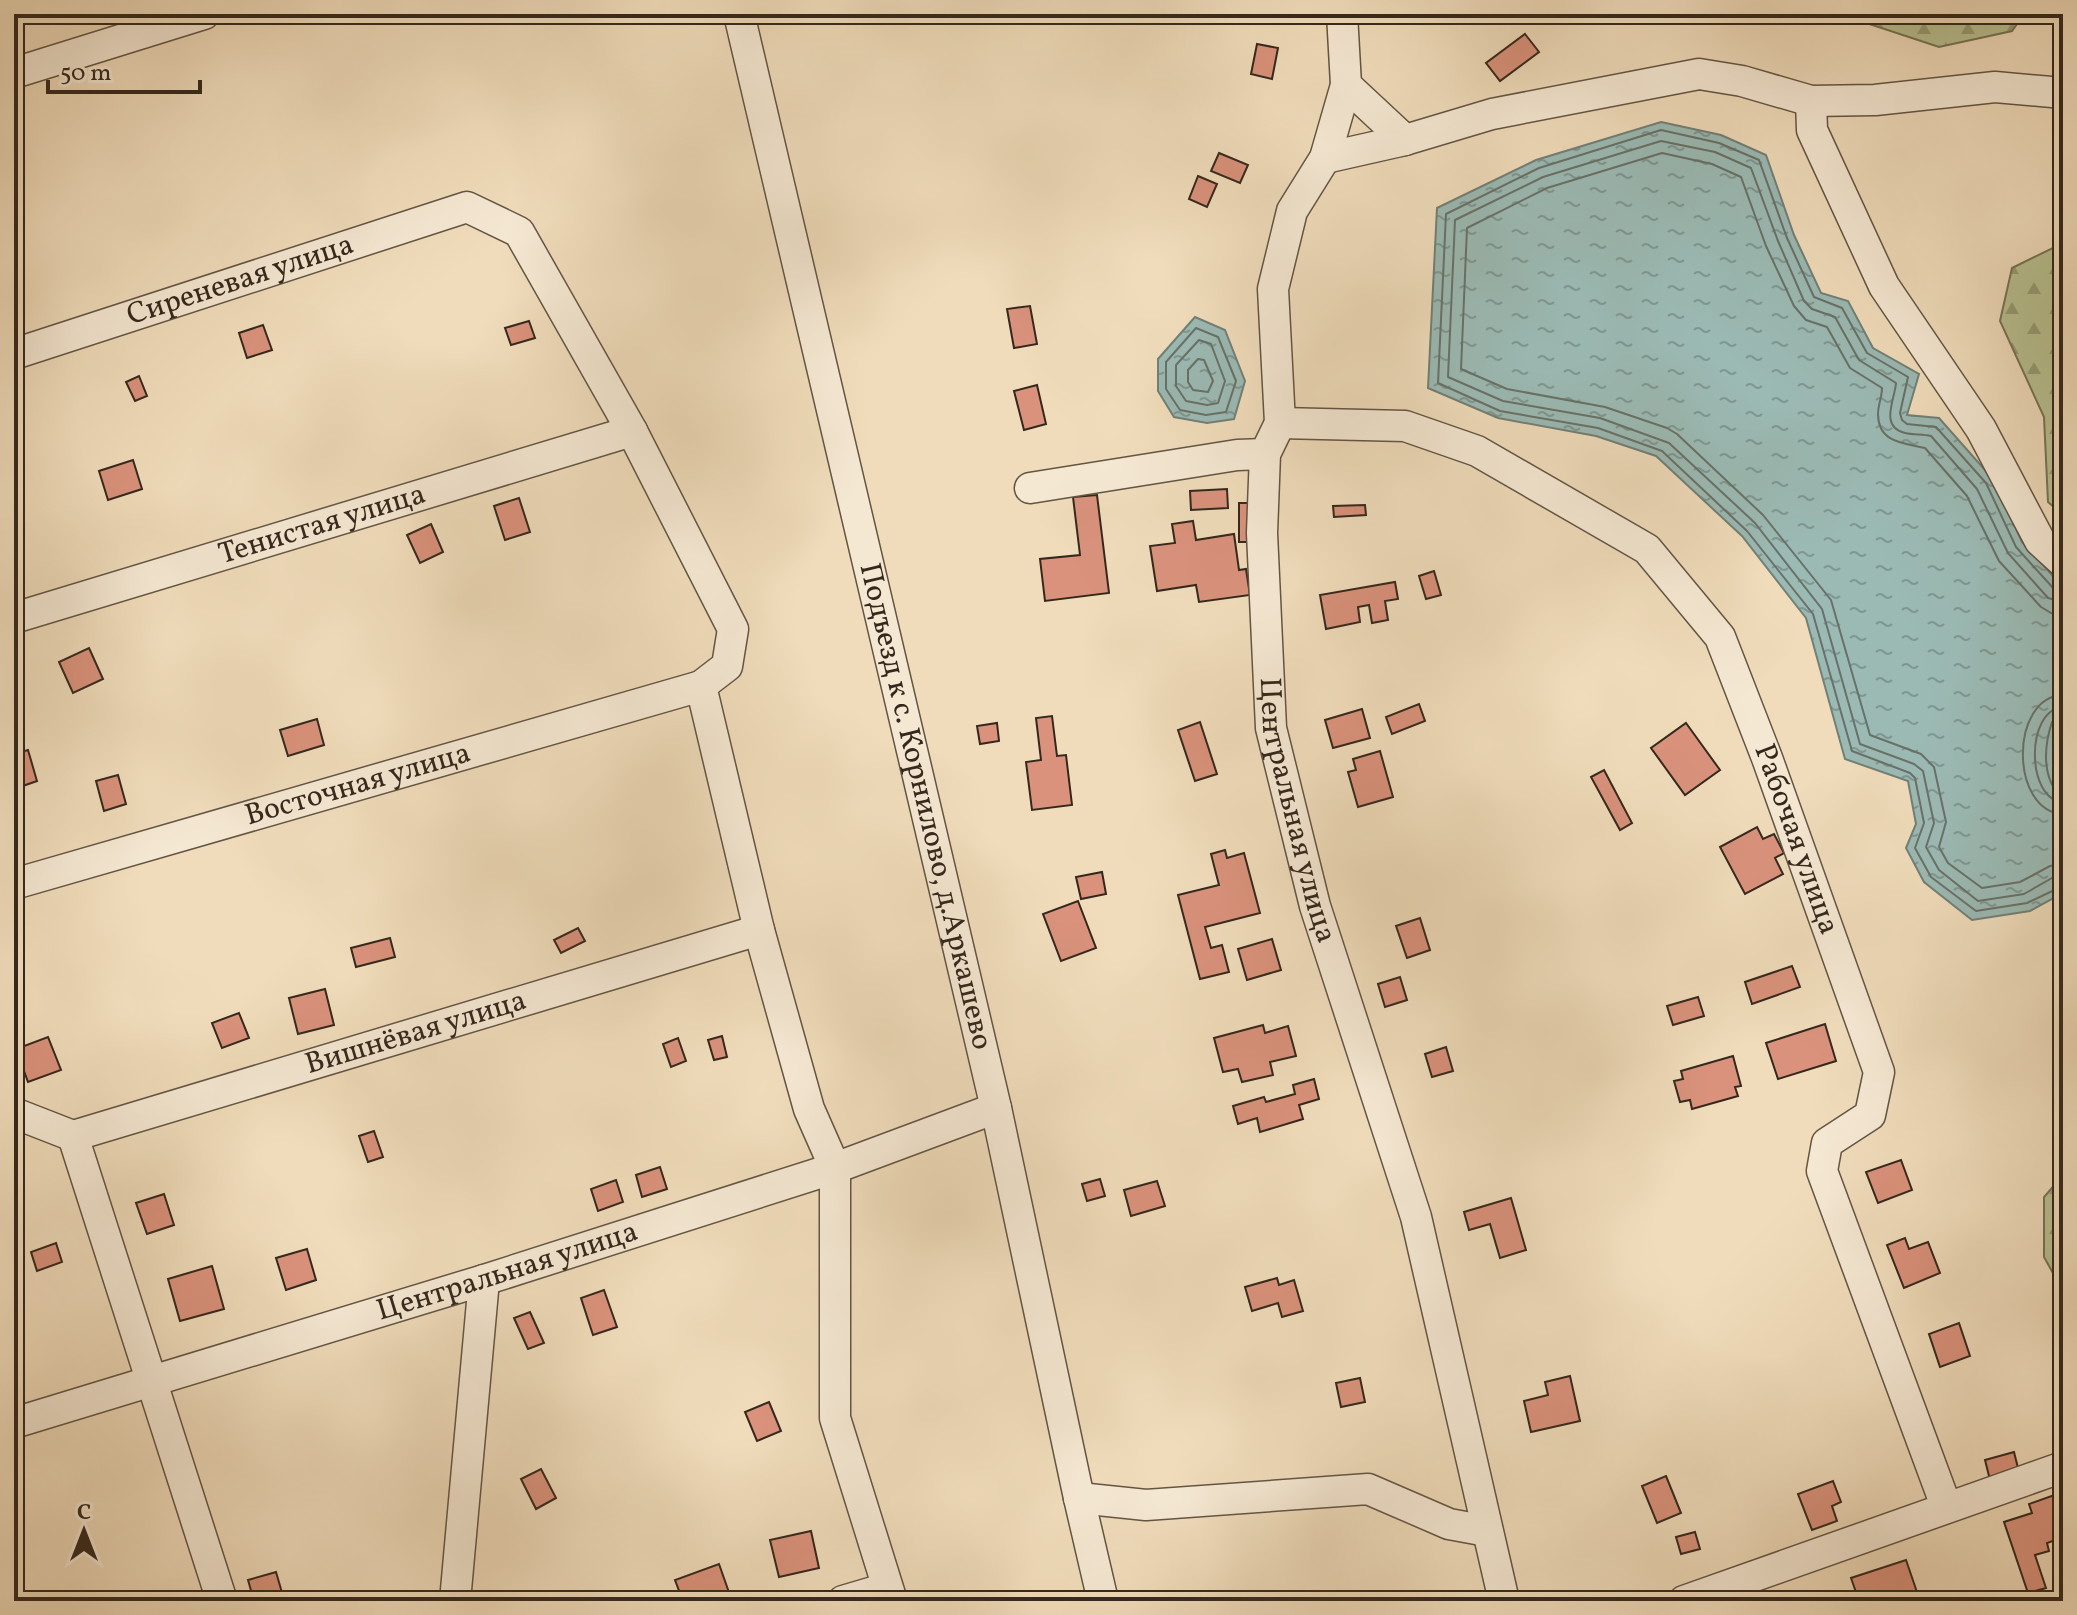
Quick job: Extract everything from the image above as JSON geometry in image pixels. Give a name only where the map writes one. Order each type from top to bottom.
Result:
[{"type":"street","points":[[14,73],[204,14]]},
{"type":"street","name":"Подъезд к с. Корнилово, д.Аркашево","points":[[739,14],[996,1108],[1103,1601]]},
{"type":"street","name":"Центральная улица","points":[[1342,14],[1346,85],[1325,158],[1292,211],[1273,289],[1280,423],[1265,454],[1262,533],[1271,728],[1315,906],[1416,1217],[1504,1601]]},
{"type":"street","points":[[1325,158],[1405,140],[1492,114],[1699,74],[1742,81],[1811,101],[1875,100],[1995,87],[2063,93]]},
{"type":"street","points":[[1346,85],[1405,140]]},
{"type":"street","points":[[1811,101],[1812,130],[1884,286],[1981,429],[2040,541],[2063,562]]},
{"type":"street","name":"Сиреневая улица","points":[[14,354],[467,207],[519,232],[632,431]]},
{"type":"street","name":"Рабочая улица","points":[[1280,423],[1405,426],[1477,451],[1647,549],[1720,637],[1767,758],[1879,1072],[1870,1115],[1827,1143],[1822,1171],[1946,1506]]},
{"type":"street","points":[[632,431],[733,629],[727,666],[701,686],[759,930],[809,1109],[835,1168],[835,1418],[889,1594],[843,1601]]},
{"type":"street","name":"Тенистая улица","points":[[14,618],[632,431]]},
{"type":"street","points":[[1030,488],[1237,455],[1265,454]]},
{"type":"street","name":"Восточная улица","points":[[14,884],[701,686]]},
{"type":"street","name":"Вишнёвая улица","points":[[73,1136],[759,930]]},
{"type":"street","name":"Центральная улица","points":[[14,1423],[484,1280],[835,1168],[996,1108]]},
{"type":"street","points":[[14,1113],[73,1136],[222,1601]]},
{"type":"street","points":[[455,1601],[484,1280]]},
{"type":"street","points":[[1684,1601],[2063,1467]]},
{"type":"street","points":[[1079,1498],[1146,1505],[1368,1489],[1449,1524],[1487,1531]]},
{"type":"green space","points":[[1839,14],[2024,14],[2012,31],[1939,47]]},
{"type":"green space","points":[[2063,243],[2063,515],[2048,502],[2044,417],[2000,321],[2012,268]]},
{"type":"green space","points":[[2063,1175],[2063,1291],[2044,1257],[2044,1197]]},
{"type":"water","points":[[1661,122],[1721,135],[1766,155],[1794,235],[1821,293],[1848,301],[1873,348],[1919,374],[1907,415],[1939,418],[1993,479],[2022,542],[2063,587],[2063,714],[2053,747],[2057,779],[2063,791],[2063,893],[2030,911],[1972,920],[1924,882],[1906,848],[1916,824],[1908,781],[1845,759],[1806,618],[1742,536],[1656,456],[1596,436],[1498,418],[1428,388],[1437,208],[1536,160]]},
{"type":"water","points":[[1195,317],[1225,330],[1245,381],[1234,419],[1207,423],[1174,417],[1158,391],[1158,359]]},
{"type":"building","points":[[1525,34],[1539,52],[1500,81],[1486,63]]},
{"type":"building","points":[[1257,44],[1278,48],[1272,79],[1251,74]]},
{"type":"building","points":[[1219,153],[1248,165],[1240,183],[1211,171]]},
{"type":"building","points":[[1198,176],[1217,184],[1207,207],[1189,199]]},
{"type":"building","points":[[1030,306],[1037,344],[1014,348],[1007,309]]},
{"type":"building","points":[[529,321],[535,338],[511,345],[505,328]]},
{"type":"building","points":[[263,325],[272,350],[247,358],[239,333]]},
{"type":"building","points":[[139,376],[147,396],[135,401],[126,382]]},
{"type":"building","points":[[1037,385],[1046,424],[1024,430],[1014,391]]},
{"type":"building","points":[[133,460],[142,489],[108,500],[99,471]]},
{"type":"building","points":[[1227,489],[1228,508],[1191,510],[1190,491]]},
{"type":"building","points":[[17,492],[22,509],[14,512],[14,493]]},
{"type":"building","points":[[1097,495],[1109,593],[1045,601],[1040,559],[1080,555],[1073,497]]},
{"type":"building","points":[[519,498],[530,532],[505,540],[494,506]]},
{"type":"building","points":[[1239,503],[1253,503],[1253,542],[1239,542]]},
{"type":"building","points":[[1365,505],[1366,515],[1334,517],[1333,506]]},
{"type":"building","points":[[1193,521],[1196,540],[1234,534],[1239,570],[1246,569],[1250,595],[1199,602],[1196,585],[1157,591],[1150,546],[1175,543],[1172,524]]},
{"type":"building","points":[[431,524],[443,552],[420,563],[407,535]]},
{"type":"building","points":[[1434,571],[1441,595],[1426,599],[1419,576]]},
{"type":"building","points":[[1395,582],[1398,599],[1385,601],[1388,620],[1372,623],[1369,605],[1358,607],[1360,622],[1326,629],[1320,595]]},
{"type":"building","points":[[89,648],[103,679],[73,693],[59,662]]},
{"type":"building","points":[[1419,704],[1425,721],[1392,734],[1386,717]]},
{"type":"building","points":[[1362,709],[1370,738],[1333,748],[1325,720]]},
{"type":"building","points":[[1052,716],[1057,756],[1066,755],[1072,805],[1032,810],[1026,762],[1041,760],[1036,718]]},
{"type":"building","points":[[317,719],[324,745],[288,756],[280,730]]},
{"type":"building","points":[[1200,722],[1217,774],[1195,781],[1178,730]]},
{"type":"building","points":[[997,723],[999,741],[980,744],[977,726]]},
{"type":"building","points":[[1686,723],[1720,770],[1685,795],[1651,748]]},
{"type":"building","points":[[28,750],[37,781],[14,789],[14,754]]},
{"type":"building","points":[[1380,751],[1393,797],[1358,807],[1348,772],[1356,770],[1353,759]]},
{"type":"building","points":[[1604,770],[1632,823],[1620,830],[1591,777]]},
{"type":"building","points":[[118,775],[126,804],[104,811],[96,781]]},
{"type":"building","points":[[1757,827],[1763,839],[1774,834],[1784,853],[1775,858],[1783,874],[1745,894],[1720,847]]},
{"type":"building","points":[[1225,850],[1227,858],[1244,853],[1260,913],[1205,927],[1211,948],[1222,945],[1229,972],[1200,979],[1178,895],[1219,885],[1211,854]]},
{"type":"building","points":[[1102,872],[1106,894],[1081,899],[1076,877]]},
{"type":"building","points":[[1078,901],[1096,948],[1061,961],[1043,914]]},
{"type":"building","points":[[1420,918],[1430,950],[1407,958],[1396,926]]},
{"type":"building","points":[[578,928],[585,941],[561,953],[554,940]]},
{"type":"building","points":[[390,938],[395,957],[356,967],[351,948]]},
{"type":"building","points":[[1272,939],[1281,970],[1247,980],[1238,949]]},
{"type":"building","points":[[1792,966],[1800,987],[1752,1004],[1745,982]]},
{"type":"building","points":[[1400,977],[1407,1000],[1385,1007],[1378,984]]},
{"type":"building","points":[[325,989],[334,1025],[298,1034],[289,998]]},
{"type":"building","points":[[1698,997],[1704,1016],[1673,1025],[1667,1006]]},
{"type":"building","points":[[239,1013],[249,1038],[222,1048],[212,1023]]},
{"type":"building","points":[[1825,1024],[1836,1061],[1778,1079],[1766,1043]]},
{"type":"building","points":[[1263,1025],[1265,1033],[1288,1026],[1296,1056],[1270,1062],[1273,1075],[1242,1082],[1238,1069],[1223,1072],[1214,1038]]},
{"type":"building","points":[[722,1036],[727,1057],[714,1060],[708,1040]]},
{"type":"building","points":[[48,1037],[61,1070],[28,1082],[16,1049]]},
{"type":"building","points":[[678,1038],[686,1061],[671,1067],[663,1044]]},
{"type":"building","points":[[1446,1047],[1453,1071],[1432,1077],[1425,1054]]},
{"type":"building","points":[[1733,1056],[1741,1086],[1735,1087],[1738,1096],[1692,1109],[1690,1100],[1680,1102],[1674,1081],[1683,1079],[1681,1071]]},
{"type":"building","points":[[1314,1079],[1319,1099],[1299,1105],[1303,1119],[1260,1132],[1257,1118],[1238,1124],[1233,1106],[1264,1097],[1266,1102],[1295,1094],[1293,1085]]},
{"type":"building","points":[[374,1131],[383,1157],[368,1162],[359,1136]]},
{"type":"building","points":[[1901,1160],[1912,1190],[1878,1203],[1866,1172]]},
{"type":"building","points":[[660,1167],[667,1189],[642,1197],[636,1175]]},
{"type":"building","points":[[1100,1179],[1105,1196],[1087,1201],[1082,1184]]},
{"type":"building","points":[[616,1180],[623,1202],[598,1211],[591,1189]]},
{"type":"building","points":[[1157,1181],[1165,1206],[1131,1216],[1124,1190]]},
{"type":"building","points":[[164,1194],[174,1225],[147,1234],[136,1203]]},
{"type":"building","points":[[1511,1198],[1526,1250],[1500,1258],[1490,1224],[1469,1230],[1464,1212]]},
{"type":"building","points":[[1905,1238],[1909,1249],[1928,1242],[1940,1273],[1904,1288],[1887,1245]]},
{"type":"building","points":[[56,1243],[62,1262],[37,1271],[31,1252]]},
{"type":"building","points":[[307,1249],[316,1280],[286,1290],[276,1258]]},
{"type":"building","points":[[212,1266],[224,1309],[180,1321],[168,1279]]},
{"type":"building","points":[[1277,1278],[1279,1285],[1294,1280],[1303,1311],[1282,1317],[1278,1303],[1252,1311],[1245,1287]]},
{"type":"building","points":[[604,1290],[617,1327],[593,1335],[581,1298]]},
{"type":"building","points":[[530,1312],[544,1343],[528,1349],[514,1318]]},
{"type":"building","points":[[1959,1323],[1970,1356],[1940,1367],[1929,1334]]},
{"type":"building","points":[[1570,1376],[1580,1421],[1531,1432],[1524,1401],[1548,1395],[1545,1382]]},
{"type":"building","points":[[1360,1378],[1365,1402],[1341,1407],[1336,1383]]},
{"type":"building","points":[[769,1402],[781,1431],[757,1441],[745,1412]]},
{"type":"building","points":[[2014,1452],[2019,1472],[1990,1480],[1985,1460]]},
{"type":"building","points":[[541,1469],[556,1498],[536,1509],[521,1479]]},
{"type":"building","points":[[1666,1476],[1681,1513],[1657,1523],[1642,1486]]},
{"type":"building","points":[[1833,1481],[1841,1502],[1832,1506],[1837,1521],[1812,1530],[1798,1494]]},
{"type":"building","points":[[2063,1492],[2063,1537],[2047,1543],[2049,1551],[2035,1555],[2046,1588],[2028,1593],[2004,1522],[2032,1513],[2029,1504]]},
{"type":"building","points":[[811,1531],[819,1568],[779,1577],[770,1540]]},
{"type":"building","points":[[1695,1532],[1700,1549],[1681,1554],[1676,1537]]},
{"type":"building","points":[[1906,1560],[1918,1595],[1899,1601],[1874,1601],[1872,1593],[1858,1598],[1851,1578]]},
{"type":"building","points":[[719,1564],[732,1601],[683,1601],[675,1580]]},
{"type":"building","points":[[276,1572],[283,1596],[254,1601],[248,1580]]}]
